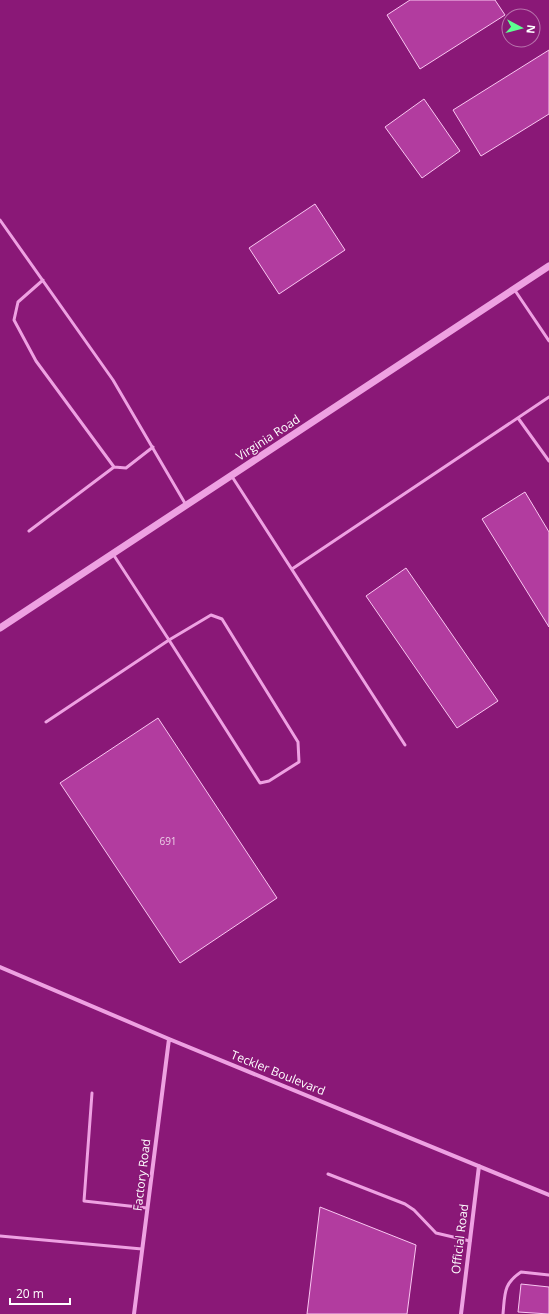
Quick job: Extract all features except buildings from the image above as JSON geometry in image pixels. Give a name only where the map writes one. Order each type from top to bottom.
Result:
[{"type":"street","name":"Virginia Road","points":[[0,628],[549,266]]},
{"type":"street","name":"Teckler Boulevard","points":[[0,967],[169,1039],[549,1195]]},
{"type":"street","name":"Factory Road","points":[[134,1314],[169,1039]]},
{"type":"street","name":"Official Road","points":[[461,1314],[479,1166]]},
{"type":"lane","points":[[0,220],[113,380],[186,505]]},
{"type":"lane","points":[[43,280],[18,302],[14,320],[36,361],[114,467]]},
{"type":"lane","points":[[514,289],[549,341]]},
{"type":"lane","points":[[292,569],[549,397]]},
{"type":"lane","points":[[518,418],[549,461]]},
{"type":"lane","points":[[29,531],[114,467],[126,468],[153,447]]},
{"type":"lane","points":[[231,475],[405,745]]},
{"type":"lane","points":[[46,722],[169,640],[211,615],[222,619],[298,742],[298,762],[269,781],[260,783],[169,640],[113,554]]},
{"type":"lane","points":[[92,1093],[84,1201],[148,1208]]},
{"type":"lane","points":[[328,1174],[405,1204],[414,1210],[436,1233],[470,1241]]},
{"type":"lane","points":[[0,1236],[142,1249]]},
{"type":"lane","points":[[503,1314],[505,1288],[513,1278],[522,1272],[549,1275]]}]
